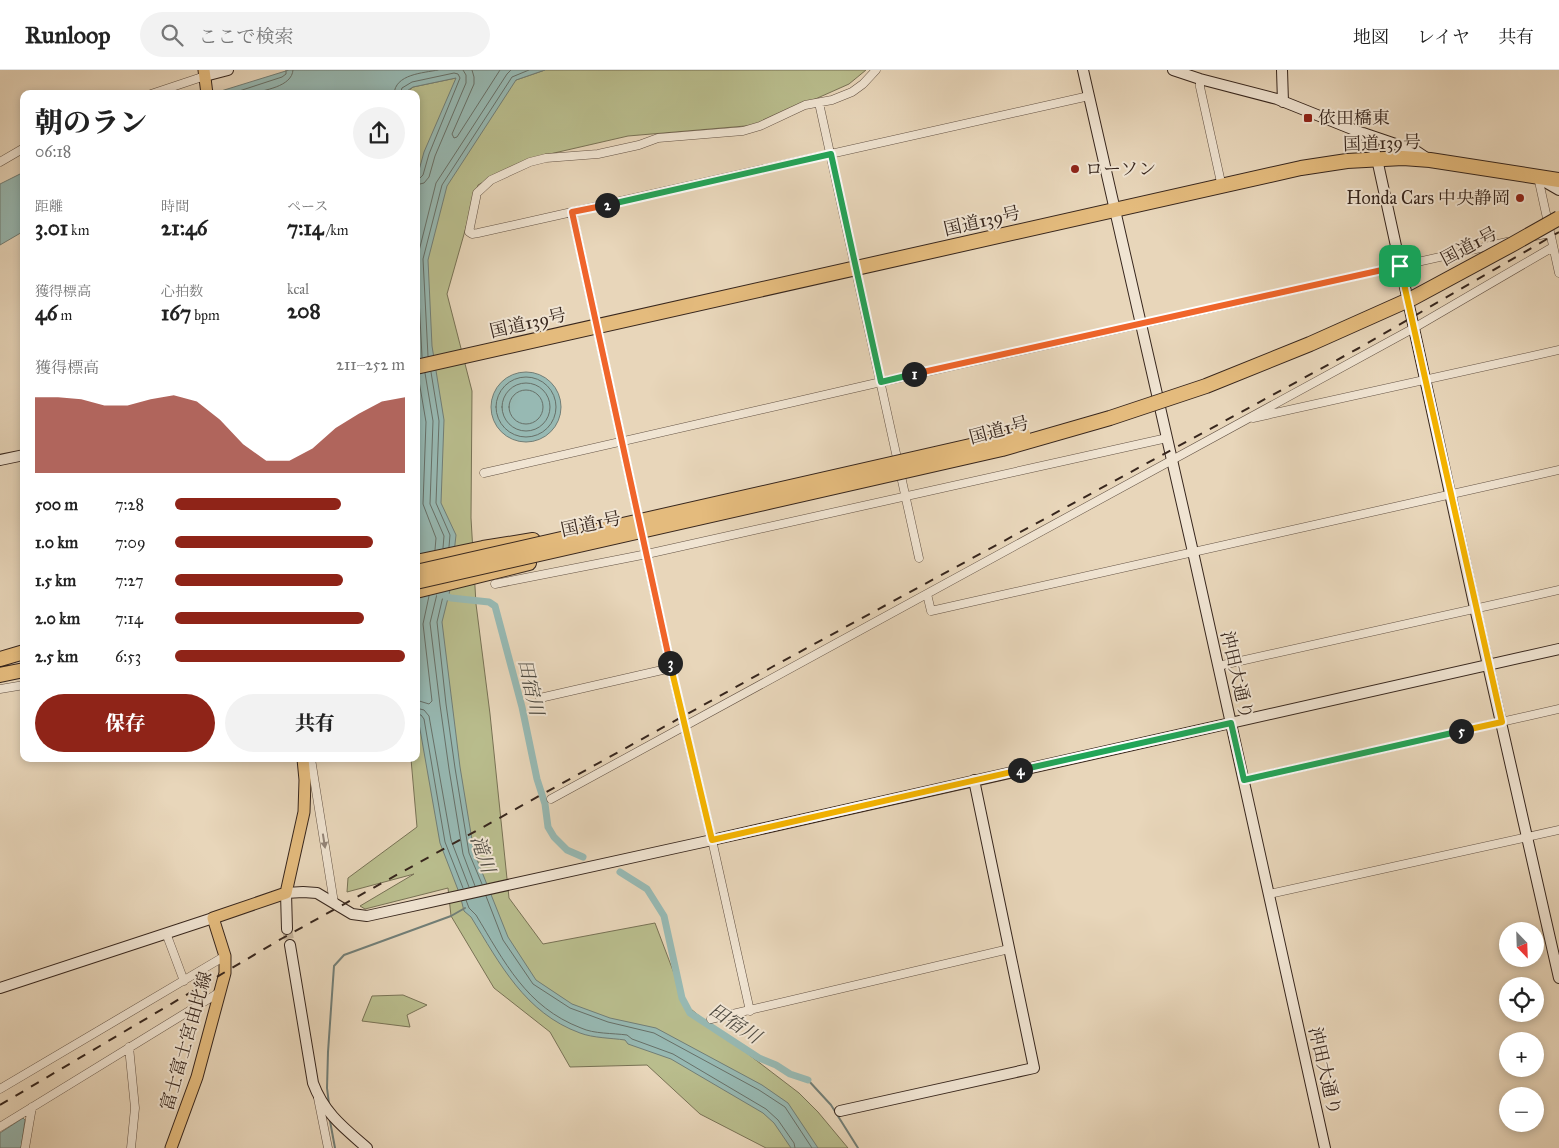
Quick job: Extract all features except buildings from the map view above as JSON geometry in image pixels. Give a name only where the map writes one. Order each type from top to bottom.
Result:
[{"type":"highway","name":"国道139号","points":[[420,366],[1301,168],[1347,161],[1403,158],[1430,160],[1559,180]]},
{"type":"highway","name":"国道1号","points":[[420,581],[1028,433],[1172,388],[1289,343],[1347,318],[1501,241],[1559,208]]},
{"type":"highway","name":"国道1号","points":[[420,571],[632,529],[1002,449],[1159,402],[1206,386],[1310,344],[1404,302],[1559,218]]},
{"type":"highway","points":[[420,561],[483,548],[632,529]]},
{"type":"highway","points":[[420,589],[488,574],[632,529]]},
{"type":"highway","points":[[0,659],[20,653]]},
{"type":"highway","points":[[0,665],[20,661]]},
{"type":"highway","points":[[0,675],[20,671]]},
{"type":"highway","points":[[0,682],[20,678]]},
{"type":"main road","points":[[205,76],[207,90]]},
{"type":"main road","points":[[214,918],[286,894],[304,812],[303,762]]},
{"type":"main road","name":"富士富士宮由比線","points":[[171,1148],[197,1077],[225,973],[225,956],[214,918]]},
{"type":"street","points":[[163,90],[228,70]]},
{"type":"street","points":[[876,70],[863,84],[852,92],[819,103],[805,105],[771,122],[743,131],[658,138],[639,145],[598,154],[537,160],[486,183],[477,193],[469,232],[478,234],[1089,96]]},
{"type":"street","name":"沖田大通り","points":[[1083,70],[1193,552],[1325,1148]]},
{"type":"street","points":[[1174,70],[1283,102],[1362,133],[1416,151],[1430,160]]},
{"type":"street","points":[[1282,70],[1283,102]]},
{"type":"street","points":[[1200,79],[1222,187]]},
{"type":"street","points":[[819,103],[920,558]]},
{"type":"street","points":[[1362,133],[1372,144],[1377,159],[1475,608],[1527,837],[1556,951],[1559,978]]},
{"type":"street","points":[[0,162],[20,150]]},
{"type":"street","points":[[1538,177],[1559,190]]},
{"type":"street","points":[[1538,177],[1559,273]]},
{"type":"street","points":[[572,212],[671,668],[750,1011]]},
{"type":"street","points":[[484,473],[622,440],[1550,233]]},
{"type":"street","points":[[551,799],[1414,328],[1553,247]]},
{"type":"street","points":[[1245,420],[1559,350]]},
{"type":"street","points":[[495,584],[647,554],[1167,438]]},
{"type":"street","points":[[0,460],[20,456]]},
{"type":"street","points":[[927,594],[931,611],[1559,470]]},
{"type":"street","points":[[1218,666],[1559,590]]},
{"type":"street","points":[[0,654],[20,648]]},
{"type":"street","points":[[287,929],[286,894],[317,893],[352,914],[367,916],[1559,649]]},
{"type":"street","points":[[540,698],[671,668]]},
{"type":"street","points":[[0,689],[20,686]]},
{"type":"street","points":[[1244,780],[1559,709]]},
{"type":"street","points":[[312,762],[334,903]]},
{"type":"street","points":[[840,1111],[1034,1068],[974,780]]},
{"type":"street","points":[[304,812],[320,815]]},
{"type":"street","points":[[1269,894],[1559,830]]},
{"type":"street","points":[[0,988],[214,918]]},
{"type":"street","points":[[166,933],[184,981]]},
{"type":"street","points":[[290,945],[313,1083],[325,1108],[367,1148]]},
{"type":"street","points":[[711,1019],[1009,949]]},
{"type":"street","points":[[0,1089],[225,956]]},
{"type":"street","points":[[0,1127],[221,991]]},
{"type":"street","points":[[129,1048],[134,1108],[131,1148]]},
{"type":"street","points":[[318,1096],[328,1148]]},
{"type":"street","points":[[25,1148],[32,1107]]},
{"type":"green space","points":[[545,70],[866,70],[849,84],[757,125],[628,136],[528,159],[478,185],[447,294],[472,391],[471,518],[476,604],[490,714],[509,898],[543,944],[655,923],[686,1005],[799,1093],[818,1112],[848,1148],[766,1148],[700,1114],[647,1065],[570,1067],[550,1032],[494,988],[451,916],[448,888],[365,909],[360,906],[414,874],[347,892],[348,878],[417,827],[411,762],[420,762],[420,90],[410,90],[413,87],[456,78],[516,80]]},
{"type":"green space","points":[[403,995],[427,1005],[407,1015],[410,1027],[362,1021],[372,996]]},
{"type":"water","points":[[289,70],[545,70],[516,80],[447,186],[428,260],[432,346],[444,420],[441,503],[456,535],[450,590],[442,622],[460,767],[474,852],[508,937],[536,980],[572,1004],[610,1018],[656,1028],[762,1085],[788,1103],[818,1148],[791,1148],[774,1123],[763,1113],[671,1059],[628,1044],[625,1040],[585,1035],[561,1024],[544,1013],[516,985],[471,917],[464,911],[460,895],[440,843],[420,729],[420,166],[424,152],[456,78],[413,87],[408,90],[224,90]]},
{"type":"water","points":[[20,174],[20,233],[0,245],[0,184]]},
{"type":"water","points":[[533,372],[546,378],[555,387],[559,393],[561,407],[559,421],[551,432],[540,440],[519,442],[512,440],[501,432],[493,421],[491,400],[493,393],[501,382],[512,374]]},
{"type":"water","points":[[23,1118],[25,1120],[21,1148],[0,1148],[0,1133]]},
{"type":"waterway","name":"田宿川","points":[[440,594],[451,598],[489,602],[495,606],[522,707],[537,779],[545,804],[548,827],[554,837],[567,850],[583,857]]},
{"type":"waterway","name":"田宿川","points":[[620,872],[647,889],[664,916],[682,998],[690,1013],[759,1058],[776,1065],[790,1074],[808,1080]]},
{"type":"waterway","points":[[329,1104],[327,1088],[328,1052],[334,966],[344,955],[451,916],[465,908]]},
{"type":"waterway","name":"田宿川","points":[[808,1080],[831,1105],[858,1148]]},
{"type":"waterway","points":[[330,1121],[335,1148]]},
{"type":"tunnel","points":[[287,929],[290,945]]},
{"type":"railway","points":[[0,1105],[281,939],[772,667],[1359,348],[1559,232]]},
{"type":"place","name":"依田橋東","points":[[1308,118]]},
{"type":"place","name":"ローソン","points":[[1075,169]]},
{"type":"place","name":"Honda Cars 中央静岡","points":[[1520,198]]},
{"type":"route","points":[[831,154],[881,382],[1400,266],[1502,722],[1244,780],[1231,723],[806,817],[712,840],[671,668],[572,212],[831,154]]},
{"type":"water label","name":"滝川","points":[[483,854]]}]
